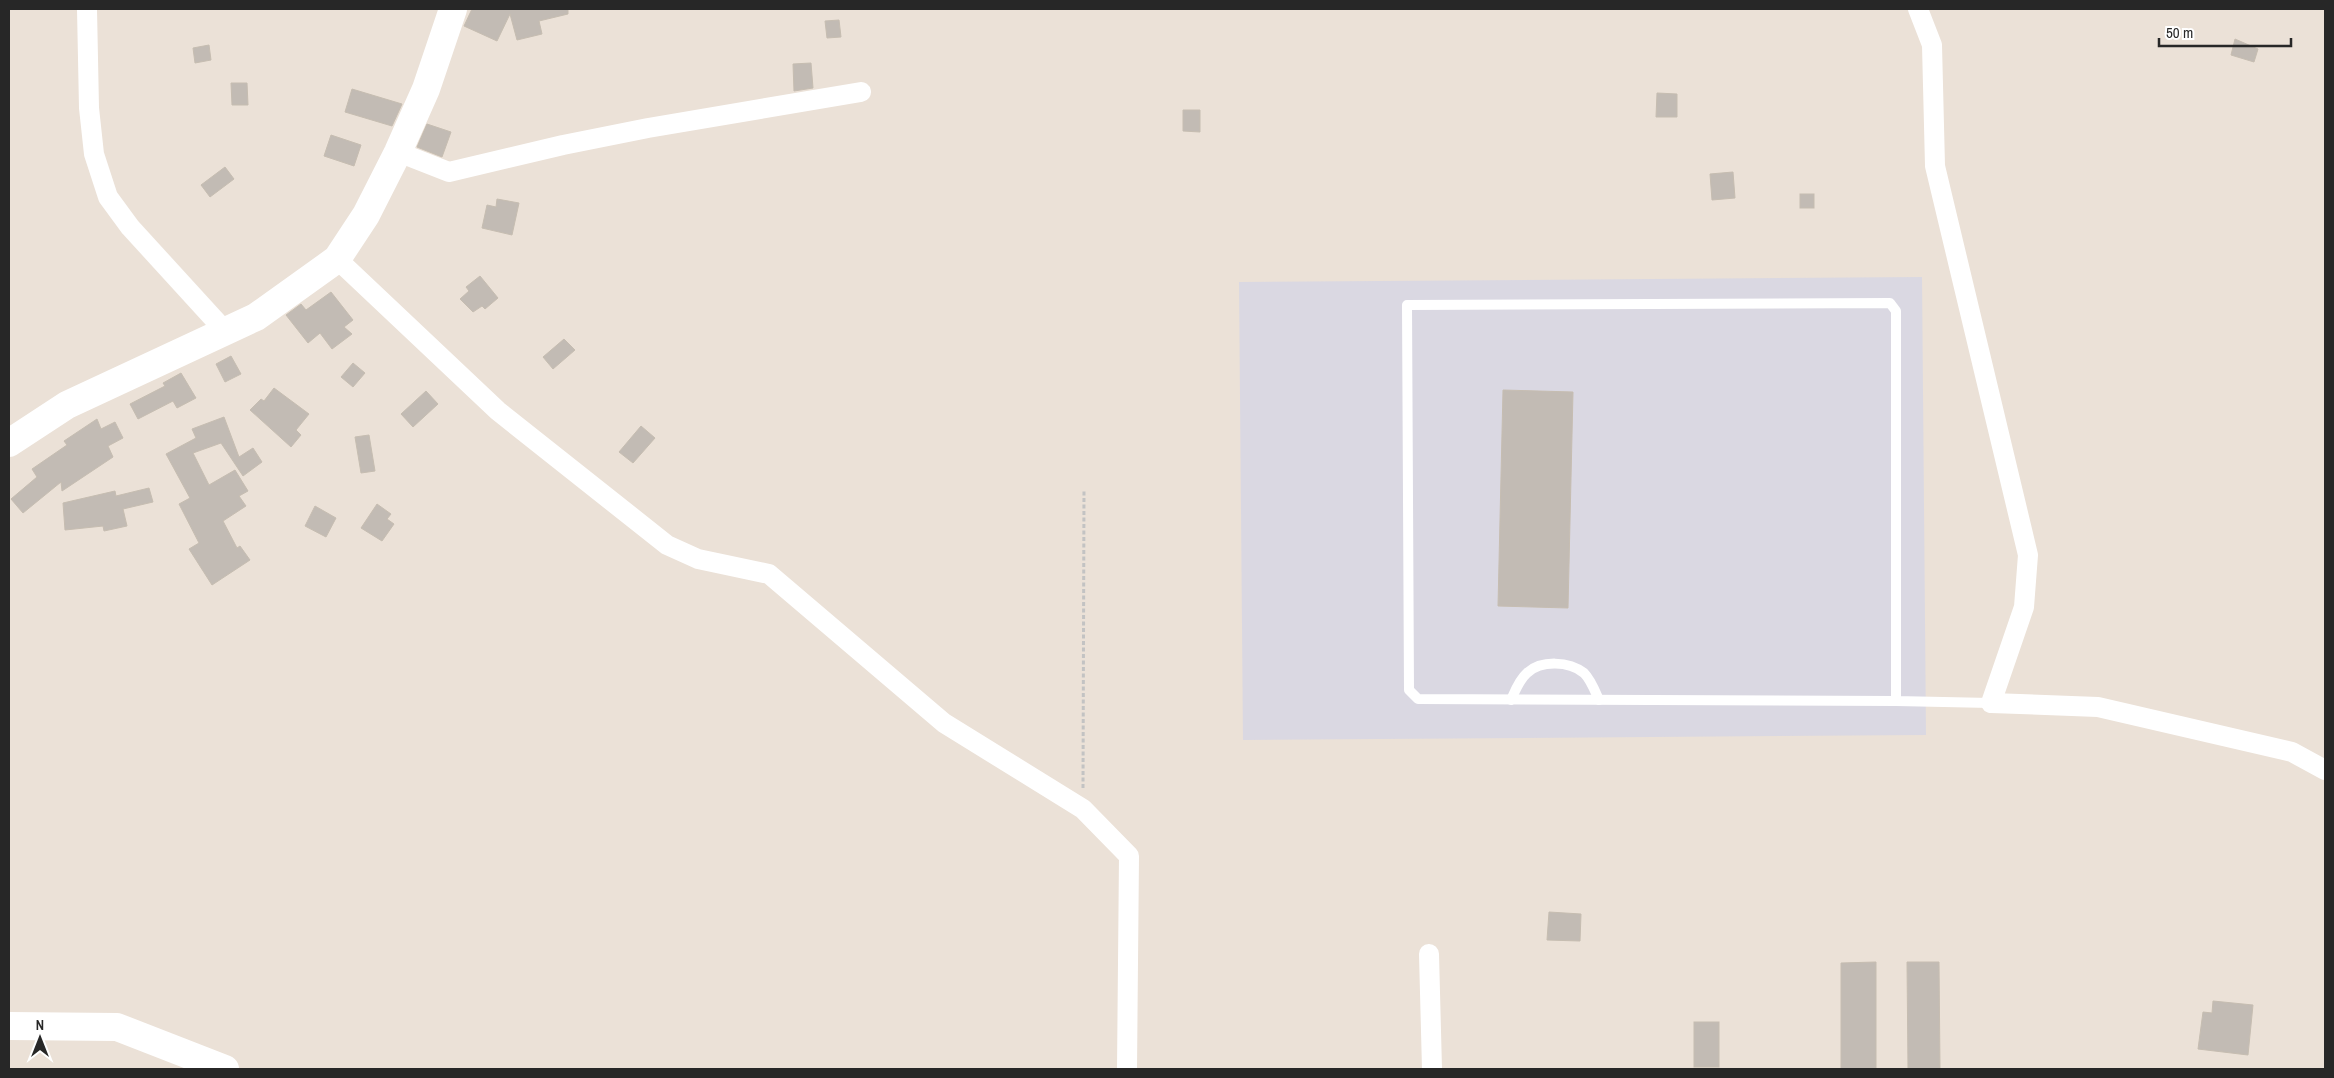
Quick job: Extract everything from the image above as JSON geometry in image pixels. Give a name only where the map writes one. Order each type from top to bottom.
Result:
[{"type":"main road","points":[[9,443],[67,405],[256,317],[337,259],[366,216],[398,152],[426,89],[453,9]]},
{"type":"main road","points":[[9,1026],[117,1027],[225,1069]]},
{"type":"street","points":[[87,9],[89,108],[94,154],[108,197],[130,227],[225,331]]},
{"type":"street","points":[[1918,9],[1932,45],[1935,166],[2028,555],[2024,606],[1991,703],[2098,708],[2292,752],[2325,770]]},
{"type":"street","points":[[398,152],[449,172],[563,145],[648,128],[861,92]]},
{"type":"street","points":[[337,259],[498,410],[667,545],[698,559],[769,574],[944,723],[1083,809],[1129,856],[1127,1069]]},
{"type":"street","points":[[1429,954],[1432,1069]]},
{"type":"lane","points":[[1896,701],[1896,310],[1890,303],[1407,305],[1409,690],[1418,699],[1991,703]]},
{"type":"lane","points":[[1511,700],[1526,674],[1536,666],[1555,663],[1574,667],[1585,674],[1599,700]]},
{"type":"path","points":[[1083,809],[1084,489]]},
{"type":"shaded area","points":[[1922,277],[1926,735],[1243,740],[1239,282]]},
{"type":"building","points":[[472,9],[568,9],[568,14],[539,21],[542,34],[517,40],[510,14],[497,41],[464,26]]},
{"type":"building","points":[[839,20],[841,37],[827,38],[825,21]]},
{"type":"building","points":[[2235,39],[2258,49],[2254,62],[2231,55]]},
{"type":"building","points":[[209,45],[211,60],[195,63],[193,48]]},
{"type":"building","points":[[811,63],[813,88],[794,91],[793,64]]},
{"type":"building","points":[[231,83],[247,83],[248,105],[232,105]]},
{"type":"building","points":[[352,89],[402,104],[392,126],[345,112]]},
{"type":"building","points":[[1657,93],[1677,94],[1677,117],[1656,117]]},
{"type":"building","points":[[1183,110],[1200,110],[1200,132],[1183,131]]},
{"type":"building","points":[[427,124],[451,132],[442,157],[417,147]]},
{"type":"building","points":[[331,135],[361,145],[354,166],[324,156]]},
{"type":"building","points":[[225,167],[234,179],[210,197],[201,185]]},
{"type":"building","points":[[1733,172],[1735,198],[1712,200],[1710,174]]},
{"type":"building","points":[[1800,194],[1814,194],[1814,208],[1800,208]]},
{"type":"building","points":[[497,199],[519,203],[512,235],[482,228],[487,205],[496,207]]},
{"type":"building","points":[[480,276],[498,298],[485,309],[482,306],[473,312],[460,299],[469,291],[466,287]]},
{"type":"building","points":[[331,292],[353,320],[344,327],[352,334],[332,349],[320,333],[308,343],[286,315],[301,304],[306,310]]},
{"type":"building","points":[[564,339],[575,350],[553,369],[543,357]]},
{"type":"building","points":[[231,356],[241,374],[225,382],[216,364]]},
{"type":"building","points":[[353,363],[365,373],[353,387],[341,377]]},
{"type":"building","points":[[181,373],[196,398],[177,408],[173,401],[138,419],[130,404],[165,386],[163,383]]},
{"type":"building","points":[[274,388],[309,414],[296,430],[301,435],[291,447],[250,410],[261,399],[264,401]]},
{"type":"building","points":[[1503,390],[1573,392],[1568,608],[1498,606]]},
{"type":"building","points":[[426,391],[438,404],[413,427],[401,414]]},
{"type":"building","points":[[224,417],[239,457],[253,448],[262,462],[243,476],[221,443],[193,453],[209,485],[235,470],[248,491],[239,496],[246,506],[223,521],[237,548],[240,546],[250,560],[212,585],[189,549],[199,543],[179,504],[190,498],[166,454],[196,438],[192,429]]},
{"type":"building","points":[[97,419],[101,429],[115,422],[123,438],[108,446],[113,457],[62,491],[61,482],[23,513],[11,499],[37,477],[32,469],[67,445],[64,441]]},
{"type":"building","points":[[641,426],[655,438],[633,463],[619,452]]},
{"type":"building","points":[[369,435],[375,471],[361,473],[355,437]]},
{"type":"building","points":[[149,488],[153,502],[123,509],[127,526],[104,531],[103,526],[65,530],[63,503],[115,491],[116,496]]},
{"type":"building","points":[[377,504],[391,514],[387,519],[394,524],[382,541],[361,528]]},
{"type":"building","points":[[315,506],[336,518],[326,537],[305,526]]},
{"type":"building","points":[[1549,912],[1581,914],[1580,941],[1547,940]]},
{"type":"building","points":[[1876,962],[1876,1069],[1841,1069],[1841,963]]},
{"type":"building","points":[[1907,962],[1939,962],[1940,1069],[1908,1069]]},
{"type":"building","points":[[2213,1001],[2253,1005],[2248,1055],[2198,1049],[2203,1012],[2212,1013]]},
{"type":"building","points":[[1694,1022],[1719,1022],[1719,1067],[1694,1067]]}]
